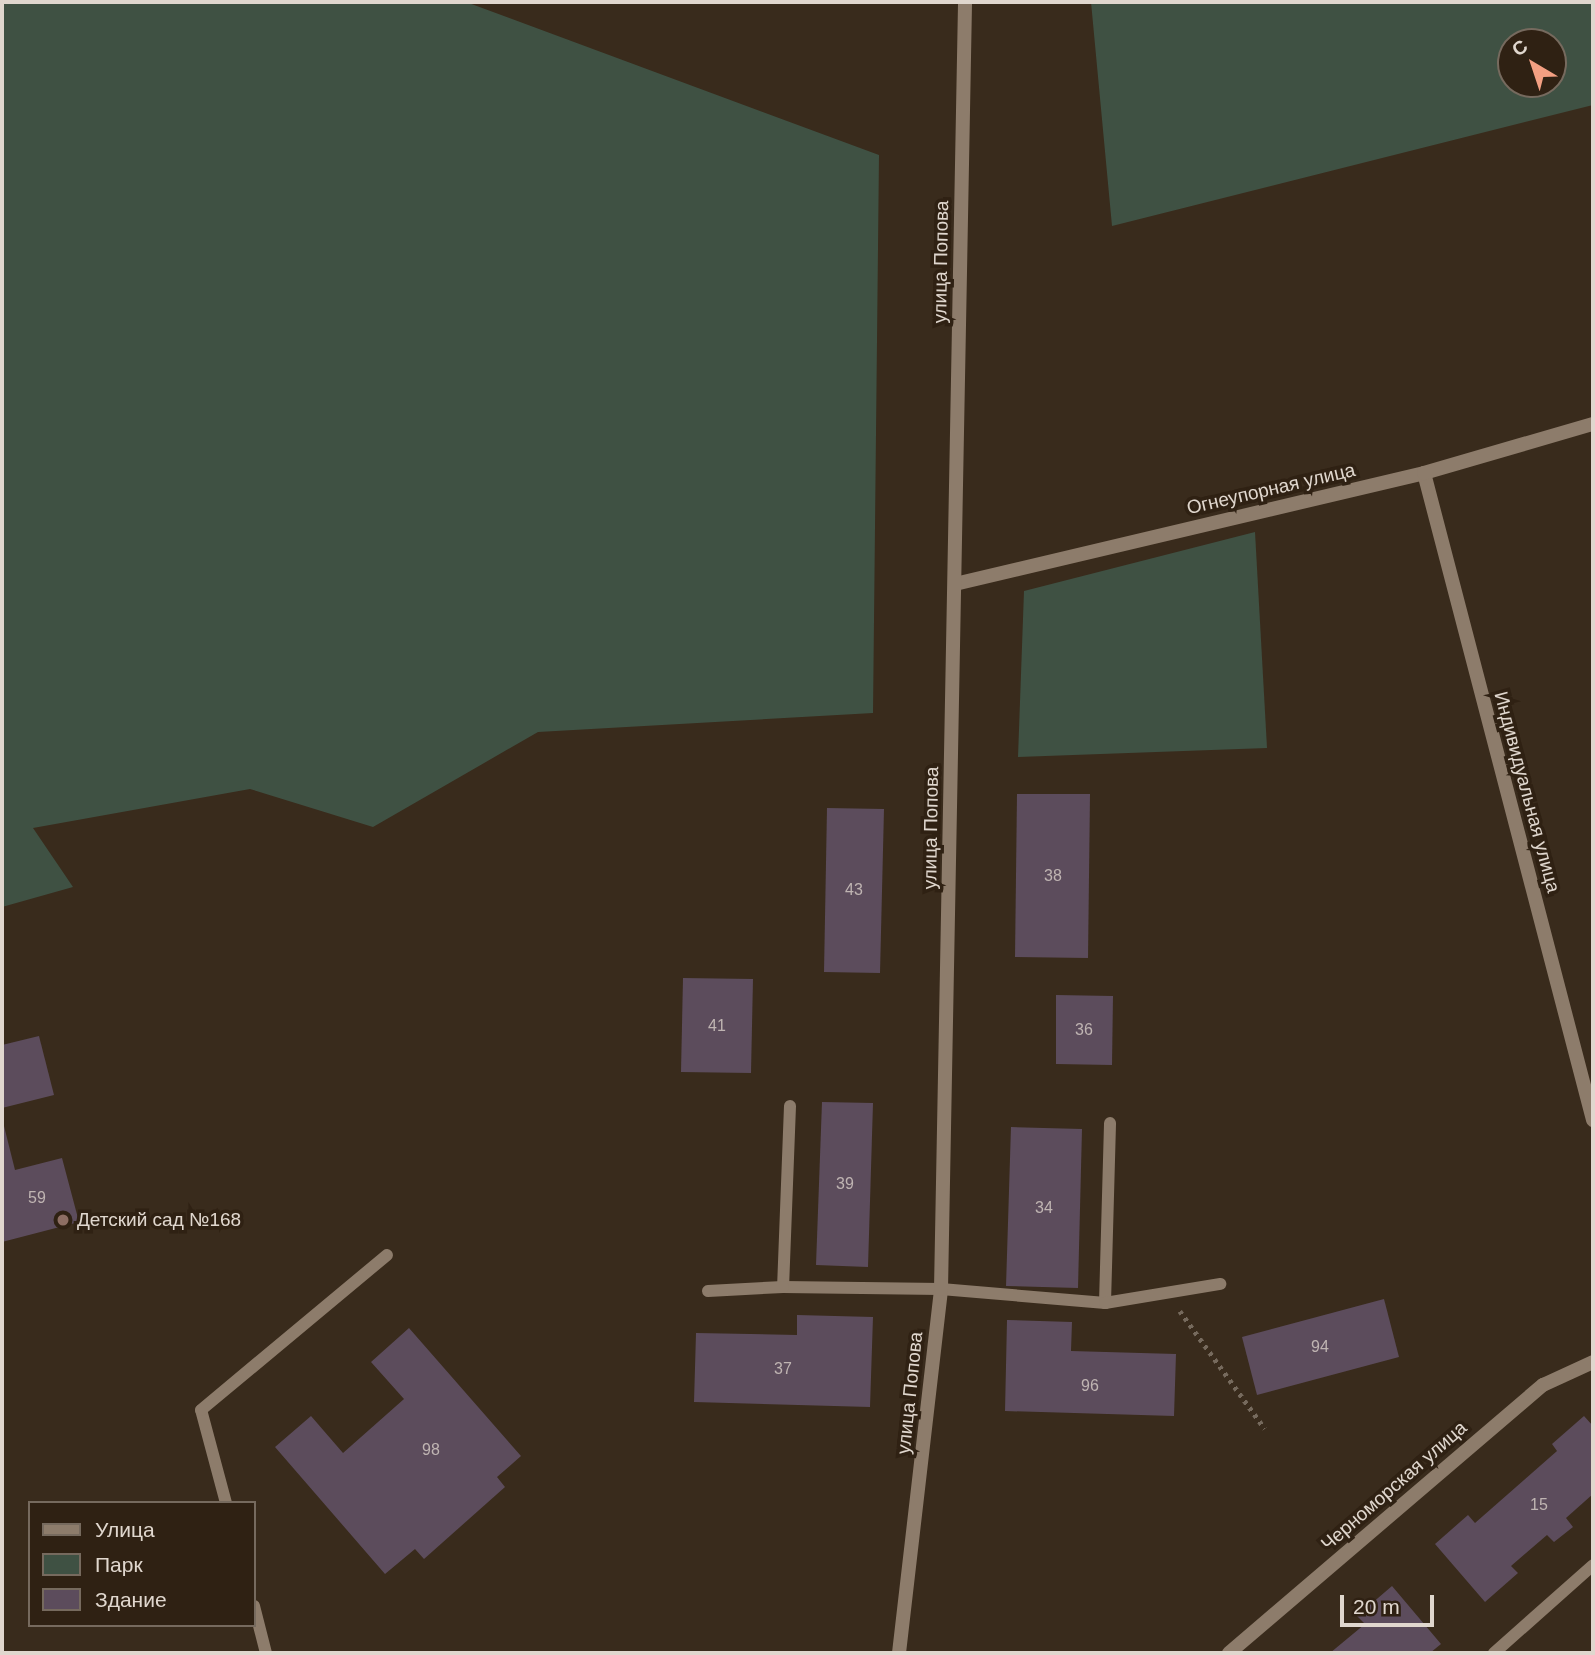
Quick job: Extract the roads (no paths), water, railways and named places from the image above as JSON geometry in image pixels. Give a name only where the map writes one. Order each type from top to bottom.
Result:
[{"type":"street","name":"улица Попова","points":[[898,1653],[941,1289],[965,2]]},
{"type":"street","name":"Огнеупорная улица","points":[[955,584],[1424,473],[1593,424]]},
{"type":"street","name":"Индивидуальная улица","points":[[1424,473],[1593,1120]]},
{"type":"street","name":"Черноморская улица","points":[[1229,1653],[1543,1384],[1593,1362]]},
{"type":"lane","points":[[783,1287],[790,1106]]},
{"type":"lane","points":[[1105,1303],[1110,1123]]},
{"type":"lane","points":[[225,1501],[201,1410],[387,1255]]},
{"type":"lane","points":[[708,1291],[783,1287],[941,1289],[1105,1303],[1220,1284]]},
{"type":"lane","points":[[1494,1653],[1593,1565]]},
{"type":"lane","points":[[256,1614],[266,1653]]},
{"type":"place","name":"Детский сад №168","points":[[63,1220]]}]
